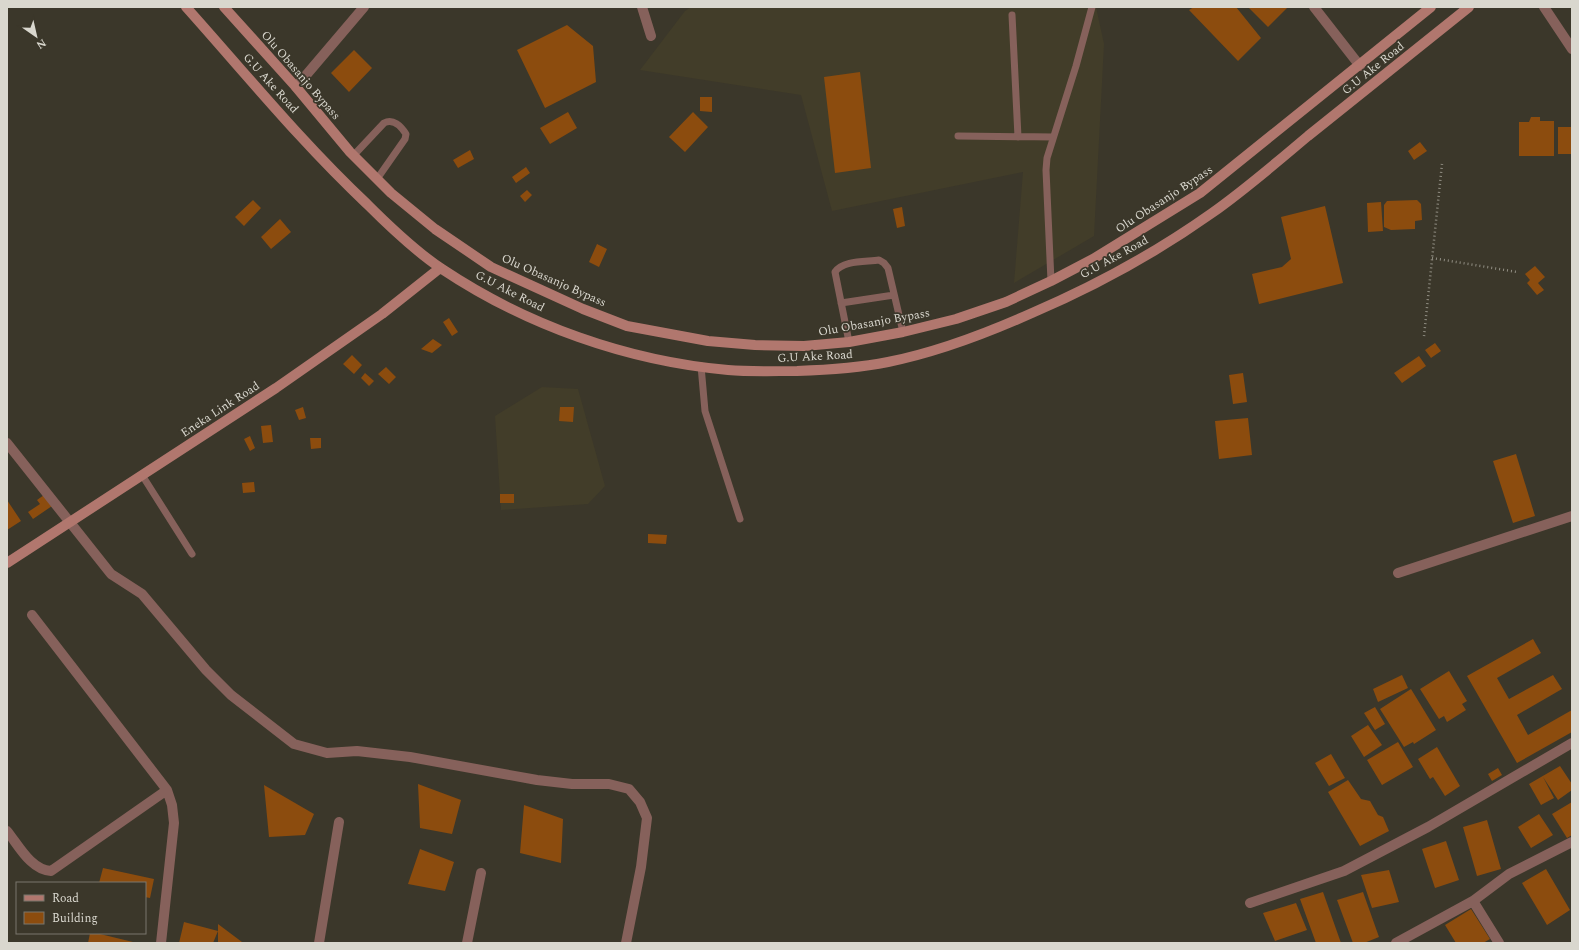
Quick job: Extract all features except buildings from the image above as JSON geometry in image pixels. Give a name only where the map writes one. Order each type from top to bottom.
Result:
[{"type":"main road","name":"G.U Ake Road","points":[[186,7],[348,186],[391,228],[440,268],[493,299],[540,322],[626,352],[683,364],[728,370],[774,371],[833,370],[887,362],[951,346],[996,329],[1056,303],[1112,275],[1161,246],[1213,212],[1469,7]]},
{"type":"main road","name":"Olu Obasanjo Bypass","points":[[224,7],[296,87],[353,156],[391,193],[435,229],[491,267],[583,309],[627,326],[708,340],[755,345],[804,346],[849,342],[903,332],[970,314],[1006,302],[1051,281],[1112,248],[1200,193],[1360,66],[1431,7]]},
{"type":"main road","name":"Eneka Link Road","points":[[7,563],[276,388],[382,314],[440,268]]},
{"type":"street","points":[[296,87],[364,7]]},
{"type":"street","points":[[642,7],[651,36]]},
{"type":"street","points":[[1314,7],[1360,66]]},
{"type":"street","points":[[1544,7],[1572,49]]},
{"type":"street","points":[[7,443],[111,574],[142,594],[206,670],[231,695],[294,744],[327,753],[357,751],[403,756],[537,780],[572,784],[609,784],[629,789],[640,802],[647,818],[641,867],[626,943]]},
{"type":"street","points":[[1398,574],[1572,516]]},
{"type":"street","points":[[32,615],[158,776],[167,790],[172,805],[174,823],[161,943]]},
{"type":"street","points":[[1250,903],[1344,871],[1428,827],[1572,743]]},
{"type":"street","points":[[7,831],[35,866],[43,871],[51,872],[167,790]]},
{"type":"street","points":[[319,943],[339,822]]},
{"type":"street","points":[[1396,943],[1473,901],[1509,874],[1572,842]]},
{"type":"street","points":[[467,943],[481,873]]},
{"type":"street","points":[[1473,901],[1499,943]]},
{"type":"lane","points":[[1051,281],[1046,170],[1047,158],[1076,66],[1092,7]]},
{"type":"lane","points":[[1012,15],[1018,137]]},
{"type":"lane","points":[[353,156],[384,124],[389,121],[393,121],[403,130],[406,134],[405,139],[377,179]]},
{"type":"lane","points":[[958,136],[1053,137]]},
{"type":"lane","points":[[849,342],[835,272],[838,268],[844,265],[880,260],[884,263],[888,268],[903,332]]},
{"type":"lane","points":[[841,303],[894,295]]},
{"type":"lane","points":[[701,366],[706,411],[740,519]]},
{"type":"lane","points":[[142,475],[192,554]]},
{"type":"path","points":[[1424,336],[1442,164]]},
{"type":"path","points":[[1432,258],[1517,272]]},
{"type":"shaded area","points":[[691,7],[1096,7],[1104,44],[1094,236],[1014,283],[1023,172],[832,211],[801,95],[640,70],[685,11]]},
{"type":"shaded area","points":[[542,387],[578,389],[605,486],[588,504],[501,510],[495,416]]}]
